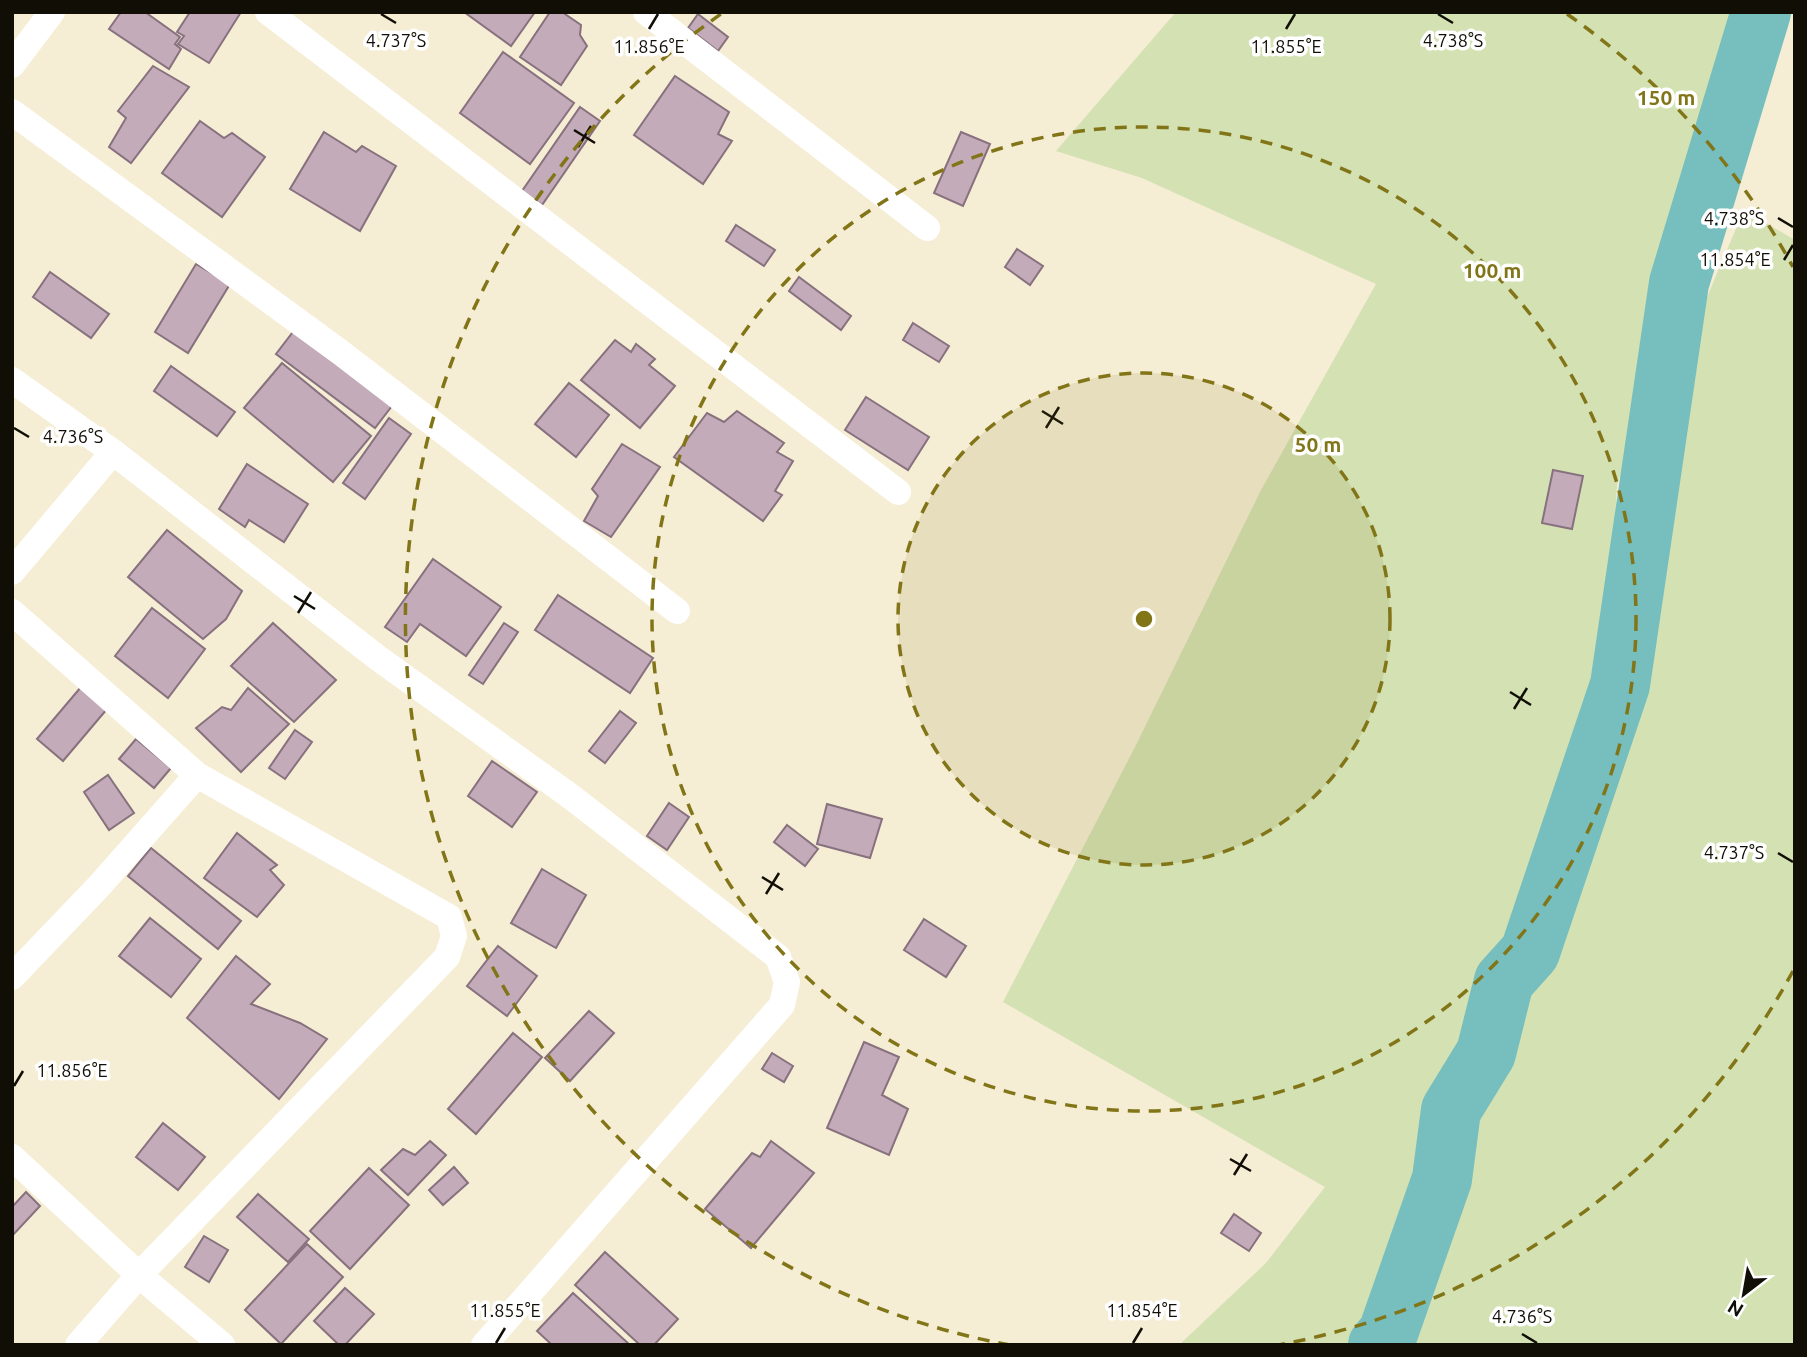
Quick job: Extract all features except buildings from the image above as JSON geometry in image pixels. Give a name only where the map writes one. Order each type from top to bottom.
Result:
[{"type":"street","points":[[12,65],[52,12]]},
{"type":"street","points":[[268,12],[898,492]]},
{"type":"street","points":[[646,12],[927,228]]},
{"type":"street","points":[[12,112],[341,352],[677,611]]},
{"type":"street","points":[[12,380],[113,452],[378,658],[570,796],[778,957],[787,982],[782,1005],[484,1345]]},
{"type":"street","points":[[12,572],[113,452]]},
{"type":"street","points":[[12,612],[197,775],[449,917],[454,936],[447,957],[139,1275],[78,1345]]},
{"type":"street","points":[[12,977],[100,885],[197,775]]},
{"type":"street","points":[[12,1157],[139,1275],[222,1345]]},
{"type":"green space","points":[[1176,12],[1742,12],[1696,184],[1660,270],[1651,386],[1617,485],[1606,665],[1582,768],[1535,901],[1440,1107],[1415,1217],[1358,1345],[1179,1345],[1266,1263],[1325,1187],[1003,1002],[1135,747],[1261,490],[1376,284],[1142,178],[1056,151]]},
{"type":"green space","points":[[1744,210],[1795,240],[1795,1345],[1391,1345],[1506,1053],[1614,755],[1690,337]]},
{"type":"waterway","points":[[1378,1345],[1388,1333],[1442,1179],[1451,1110],[1486,1053],[1504,981],[1530,952],[1620,685],[1679,283],[1761,12]]}]
